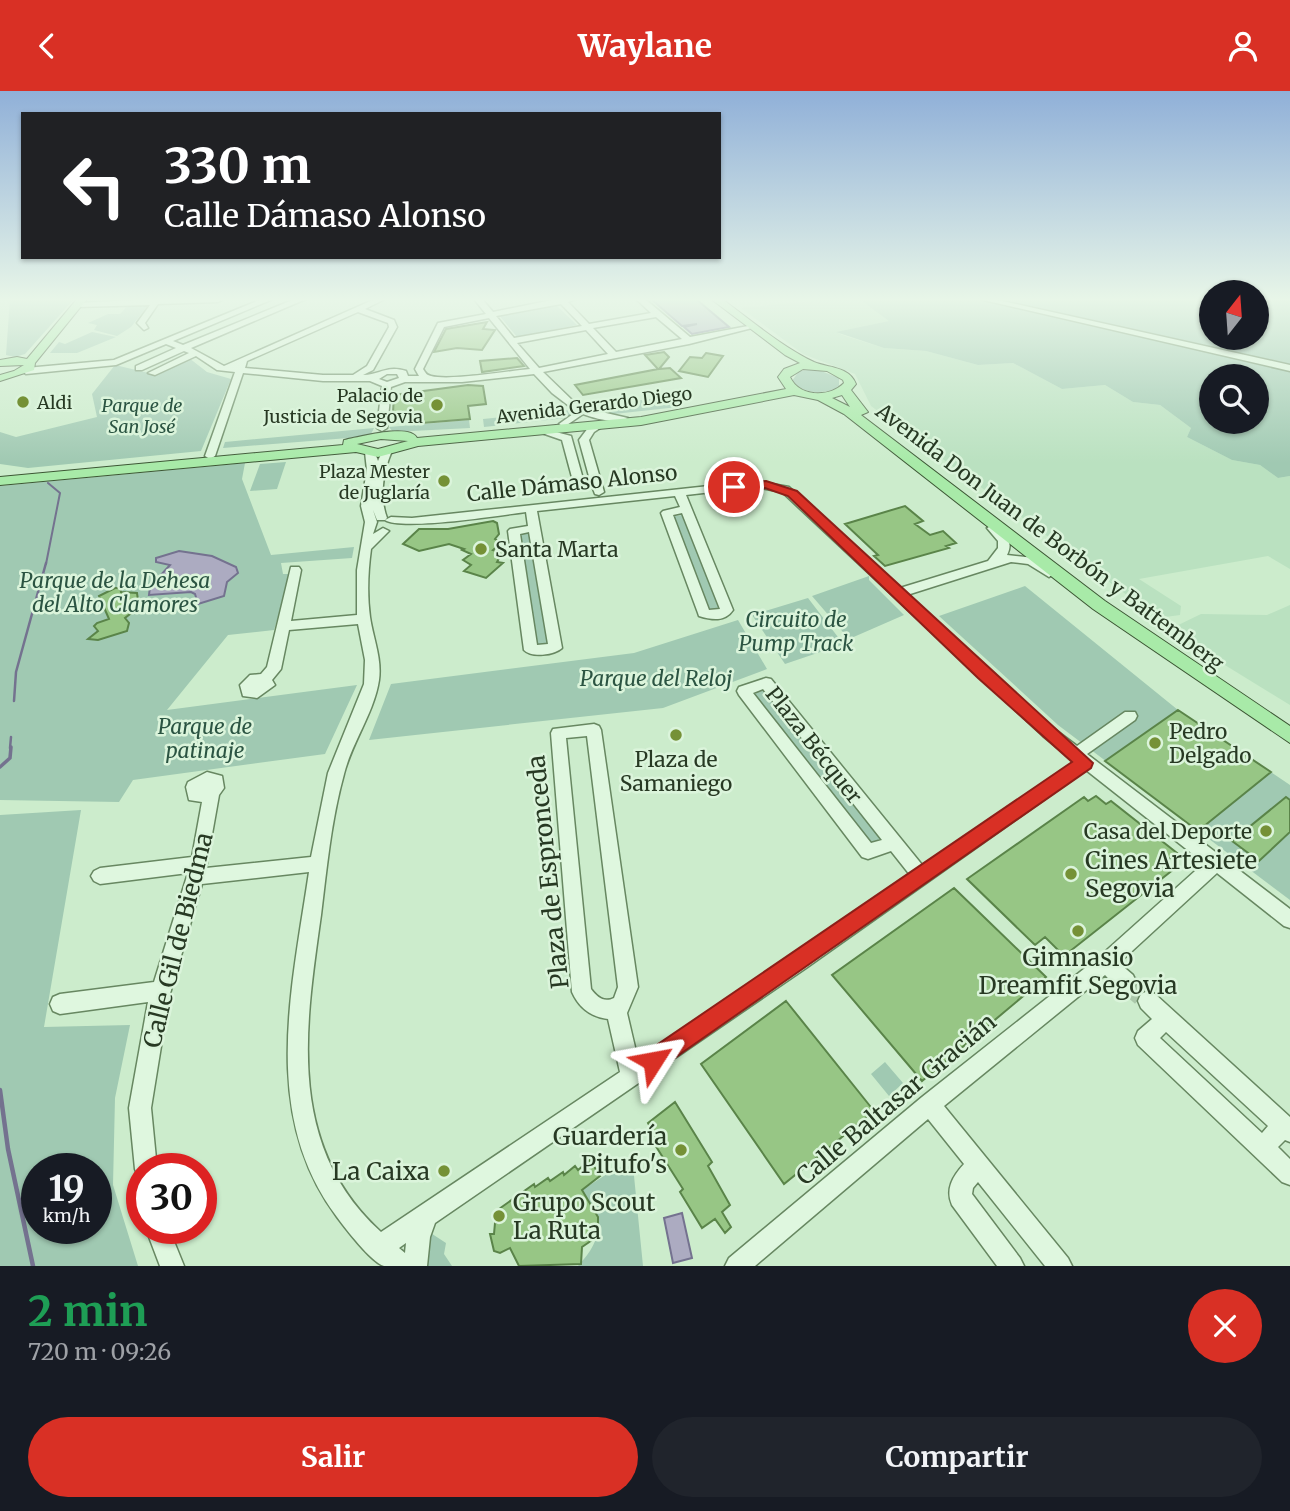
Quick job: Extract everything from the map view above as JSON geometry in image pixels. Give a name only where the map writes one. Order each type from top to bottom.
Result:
[{"type":"main road","points":[[0,387],[6,377],[30,365],[36,354]]},
{"type":"main road","points":[[780,354],[787,359],[791,370]]},
{"type":"main road","points":[[791,354],[815,366]]},
{"type":"main road","points":[[1,363],[30,365]]},
{"type":"main road","points":[[815,366],[791,370],[785,375],[785,382],[795,391],[819,396],[845,390]]},
{"type":"main road","name":"Avenida Don Juan de Borbón y Battemberg","points":[[815,366],[845,375],[850,384],[845,390],[857,408],[1154,632],[1290,722]]},
{"type":"main road","name":"Avenida Gerardo Diego","points":[[0,481],[624,418],[735,397],[775,388],[785,382]]},
{"type":"main road","name":"Avenida Gerardo Diego","points":[[0,474],[600,425],[654,419],[795,391]]},
{"type":"main road","name":"Avenida Don Juan de Borbón y Battemberg","points":[[819,396],[848,411],[1099,604],[1290,736]]},
{"type":"street","points":[[30,365],[99,364],[137,354]]},
{"type":"street","points":[[139,368],[178,354]]},
{"type":"street","points":[[152,373],[182,354]]},
{"type":"street","points":[[195,354],[220,368],[243,365],[350,378],[393,371],[404,376],[431,379],[537,371],[626,354]]},
{"type":"street","points":[[210,456],[243,365],[266,354]]},
{"type":"street","points":[[382,354],[375,373],[377,383],[387,385],[419,369],[427,354]]},
{"type":"street","points":[[523,354],[537,371],[578,409],[595,416],[624,418]]},
{"type":"street","points":[[1227,354],[1290,368]]},
{"type":"street","points":[[419,369],[421,374],[431,379]]},
{"type":"street","points":[[387,385],[380,442],[382,462],[379,528],[364,619],[371,650],[372,683],[337,770],[298,1001],[294,1060],[300,1110],[319,1167],[349,1219],[401,1266]]},
{"type":"street","points":[[564,424],[578,415],[578,409]]},
{"type":"street","points":[[600,425],[586,436],[586,445],[601,500]]},
{"type":"street","points":[[541,431],[567,438],[578,481],[597,484]]},
{"type":"street","points":[[570,447],[576,444],[586,445]]},
{"type":"street","name":"Calle Dámaso Alonso","points":[[379,528],[412,521],[755,484],[785,489],[1080,759],[1290,920]]},
{"type":"street","points":[[679,492],[686,509],[727,610],[724,613],[712,616],[704,613],[667,513],[686,509]]},
{"type":"street","points":[[962,499],[1005,538],[1004,553],[994,561]]},
{"type":"street","points":[[531,508],[535,528],[555,647],[531,650],[514,531],[535,528]]},
{"type":"street","points":[[898,593],[1010,558],[1031,561],[1099,604]]},
{"type":"street","points":[[265,679],[274,669],[295,570]]},
{"type":"street","points":[[284,626],[364,619]]},
{"type":"street","name":"Plaza Bécquer","points":[[893,843],[868,852],[744,691],[766,683],[922,877]]},
{"type":"street","points":[[379,1248],[922,877],[1080,759],[1130,716]]},
{"type":"street","name":"Plaza de Espronceda","points":[[594,730],[628,987],[617,1009],[596,1006],[582,992],[558,733],[594,730]]},
{"type":"street","name":"Calle Gil de Biedma","points":[[144,1153],[140,1108],[160,991],[197,871],[211,794]]},
{"type":"street","points":[[100,876],[320,863]]},
{"type":"street","name":"Calle Baltasar Gracián","points":[[737,1266],[929,1104],[1106,963],[1216,863]]},
{"type":"street","points":[[1106,963],[1126,982]]},
{"type":"street","points":[[60,1004],[160,991]]},
{"type":"street","points":[[1148,1001],[1287,1128],[1262,1148]]},
{"type":"street","points":[[617,1009],[631,1076]]},
{"type":"street","points":[[1166,1019],[1145,1038],[1290,1174]]},
{"type":"street","points":[[929,1104],[1060,1266]]},
{"type":"street","points":[[977,1165],[962,1183],[960,1198],[1012,1266]]},
{"type":"street","points":[[415,1266],[418,1237],[425,1218]]},
{"type":"street","points":[[164,1244],[172,1266]]},
{"type":"green space","points":[[6,354],[25,354],[15,357]]},
{"type":"green space","points":[[803,354],[937,354],[978,365],[1013,363],[1062,389],[1105,385],[1133,402],[1160,405],[1191,428],[1187,437],[1232,460],[1260,465],[1278,478],[1290,476],[1290,569],[1268,556],[1139,579],[1181,606],[1180,615],[1158,618],[871,406],[855,374]]},
{"type":"green space","points":[[937,354],[1290,354],[1290,476],[1278,478],[1260,465],[1232,460],[1187,437],[1191,428],[1160,405],[1133,402],[1105,385],[1062,389],[1013,363],[978,365]]},
{"type":"green space","name":"Parque de San José","points":[[189,358],[207,372],[231,379],[201,451],[28,468],[0,464],[0,432],[16,437],[97,417],[92,394],[115,365],[153,374]]},
{"type":"green space","points":[[816,369],[839,378],[839,387],[814,392],[802,389],[792,381],[799,371]]},
{"type":"green space","points":[[674,396],[680,403],[678,407],[614,414],[586,407]]},
{"type":"green space","points":[[570,410],[572,415],[566,418],[484,427],[483,419]]},
{"type":"green space","points":[[469,420],[470,428],[393,432],[389,427]]},
{"type":"green space","points":[[374,428],[371,434],[361,437],[223,448],[225,442]]},
{"type":"green space","points":[[286,462],[277,489],[250,491],[260,464]]},
{"type":"green space","name":"Parque de la Dehesa del Alto Clamores","points":[[245,463],[242,479],[271,555],[354,547],[352,558],[281,563],[283,574],[291,574],[274,630],[228,635],[167,710],[357,685],[325,754],[133,780],[119,802],[0,800],[0,486]]},
{"type":"green space","points":[[683,515],[721,606],[720,611],[709,612],[674,519],[674,516]]},
{"type":"green space","points":[[530,532],[549,642],[546,645],[536,646],[518,534]]},
{"type":"green space","points":[[869,576],[869,580],[904,615],[849,639],[812,596]]},
{"type":"green space","name":"Pedro Delgado","points":[[1025,586],[1178,710],[1290,785],[1290,900],[1058,725],[939,616]]},
{"type":"green space","name":"Circuito de Pump Track","points":[[808,598],[841,641],[841,645],[785,664],[752,615]]},
{"type":"green space","points":[[1290,605],[1290,705],[1168,630],[1201,614],[1267,615]]},
{"type":"green space","name":"Parque del Reloj","points":[[738,620],[767,669],[663,708],[369,740],[391,684],[634,653]]},
{"type":"green space","points":[[759,690],[764,690],[883,837],[879,845],[872,844],[754,696]]},
{"type":"green space","points":[[81,810],[44,1027],[130,1025],[115,1098],[113,1185],[126,1227],[126,1244],[131,1244],[138,1266],[0,1266],[0,815]]},
{"type":"green space","points":[[885,1062],[903,1083],[889,1096],[871,1074]]},
{"type":"green space","points":[[633,1166],[643,1266],[578,1266],[593,1246],[597,1228],[593,1211],[582,1190],[618,1167]]},
{"type":"green space","points":[[426,1230],[446,1243],[444,1254],[452,1266],[423,1266]]},
{"type":"water","points":[[179,551],[212,556],[236,567],[238,573],[227,582],[224,596],[198,604],[195,594],[191,592],[149,595],[150,587],[170,565],[156,562],[156,558]]},
{"type":"water","points":[[682,1213],[692,1258],[673,1263],[664,1218]]},
{"type":"building","points":[[666,354],[669,357],[659,369],[670,368],[681,378],[583,395],[575,385],[658,369],[645,355]]},
{"type":"building","points":[[705,354],[723,356],[708,377],[679,371],[690,357],[702,358]]},
{"type":"building","points":[[517,358],[524,366],[482,372],[480,361]]},
{"type":"building","name":"Palacio de Justicia de Segovia","points":[[468,385],[483,386],[486,404],[468,406],[470,419],[410,424],[411,411],[393,413],[394,395]]},
{"type":"building","points":[[905,506],[923,521],[915,524],[930,535],[943,531],[956,543],[946,546],[949,548],[885,566],[874,556],[878,555],[845,524]]},
{"type":"building","points":[[493,521],[497,523],[499,534],[495,539],[501,543],[493,550],[502,553],[497,562],[503,563],[486,578],[464,571],[471,565],[463,560],[471,554],[462,550],[464,549],[449,544],[419,551],[403,544],[419,529],[448,529]]},
{"type":"building","points":[[120,588],[121,592],[137,593],[139,607],[125,618],[129,623],[127,631],[98,640],[88,639],[98,631],[94,626],[97,623],[109,619],[99,596]]},
{"type":"building","points":[[1178,710],[1271,772],[1198,831],[1105,761]]},
{"type":"building","name":"Cines Artesiete Segovia","points":[[1096,796],[1106,804],[1111,801],[1177,853],[1165,862],[1174,869],[1064,956],[1045,937],[1035,945],[967,879],[1084,797],[1088,801]]},
{"type":"building","name":"Casa del Deporte","points":[[1286,797],[1290,800],[1290,832],[1259,861],[1232,841]]},
{"type":"building","points":[[954,888],[1046,977],[922,1081],[832,975]]},
{"type":"building","points":[[786,1001],[874,1111],[784,1184],[701,1064]]},
{"type":"building","name":"Guardería Pitufo's","points":[[675,1102],[712,1162],[708,1166],[730,1205],[722,1212],[731,1227],[725,1233],[715,1219],[702,1228],[680,1192],[683,1189],[650,1137],[654,1134],[648,1123]]},
{"type":"building","points":[[590,1160],[600,1176],[582,1190],[598,1217],[598,1236],[582,1247],[581,1264],[519,1266],[510,1248],[500,1253],[494,1251],[490,1234],[494,1234],[495,1223],[499,1223],[499,1209],[534,1184],[535,1187],[548,1178],[550,1181],[563,1172],[564,1175],[575,1166],[578,1170]]},
{"type":"waterway","points":[[46,564],[60,493],[48,483]]},
{"type":"waterway","points":[[14,701],[16,672],[46,563]]},
{"type":"waterway","points":[[10,748],[11,737]]},
{"type":"waterway","points":[[0,767],[10,758],[11,747]]},
{"type":"waterway","points":[[0,1090],[8,1149],[33,1266]]},
{"type":"tunnel","points":[[1126,982],[1148,1001]]},
{"type":"place","name":"Aldi","points":[[23,402]]},
{"type":"place","name":"Palacio de Justicia de Segovia","points":[[437,405]]},
{"type":"place","name":"Plaza Mester de Juglaría","points":[[444,481]]},
{"type":"place","name":"Santa Marta","points":[[481,549]]},
{"type":"place","name":"Plaza de Samaniego","points":[[676,735]]},
{"type":"place","name":"Pedro Delgado","points":[[1155,743]]},
{"type":"place","name":"Casa del Deporte","points":[[1266,831]]},
{"type":"place","name":"Cines Artesiete Segovia","points":[[1071,874]]},
{"type":"place","name":"Gimnasio Dreamfit Segovia","points":[[1078,931]]},
{"type":"place","name":"Guardería Pitufo's","points":[[681,1150]]},
{"type":"place","name":"La Caixa","points":[[444,1171]]},
{"type":"place","name":"Grupo Scout La Ruta","points":[[499,1216]]},
{"type":"route","points":[[653,1061],[1085,763],[984,674],[793,494],[785,489],[766,485],[734,487]]},
{"type":"park label","name":"Parque de patinaje","points":[[205,738]]}]
